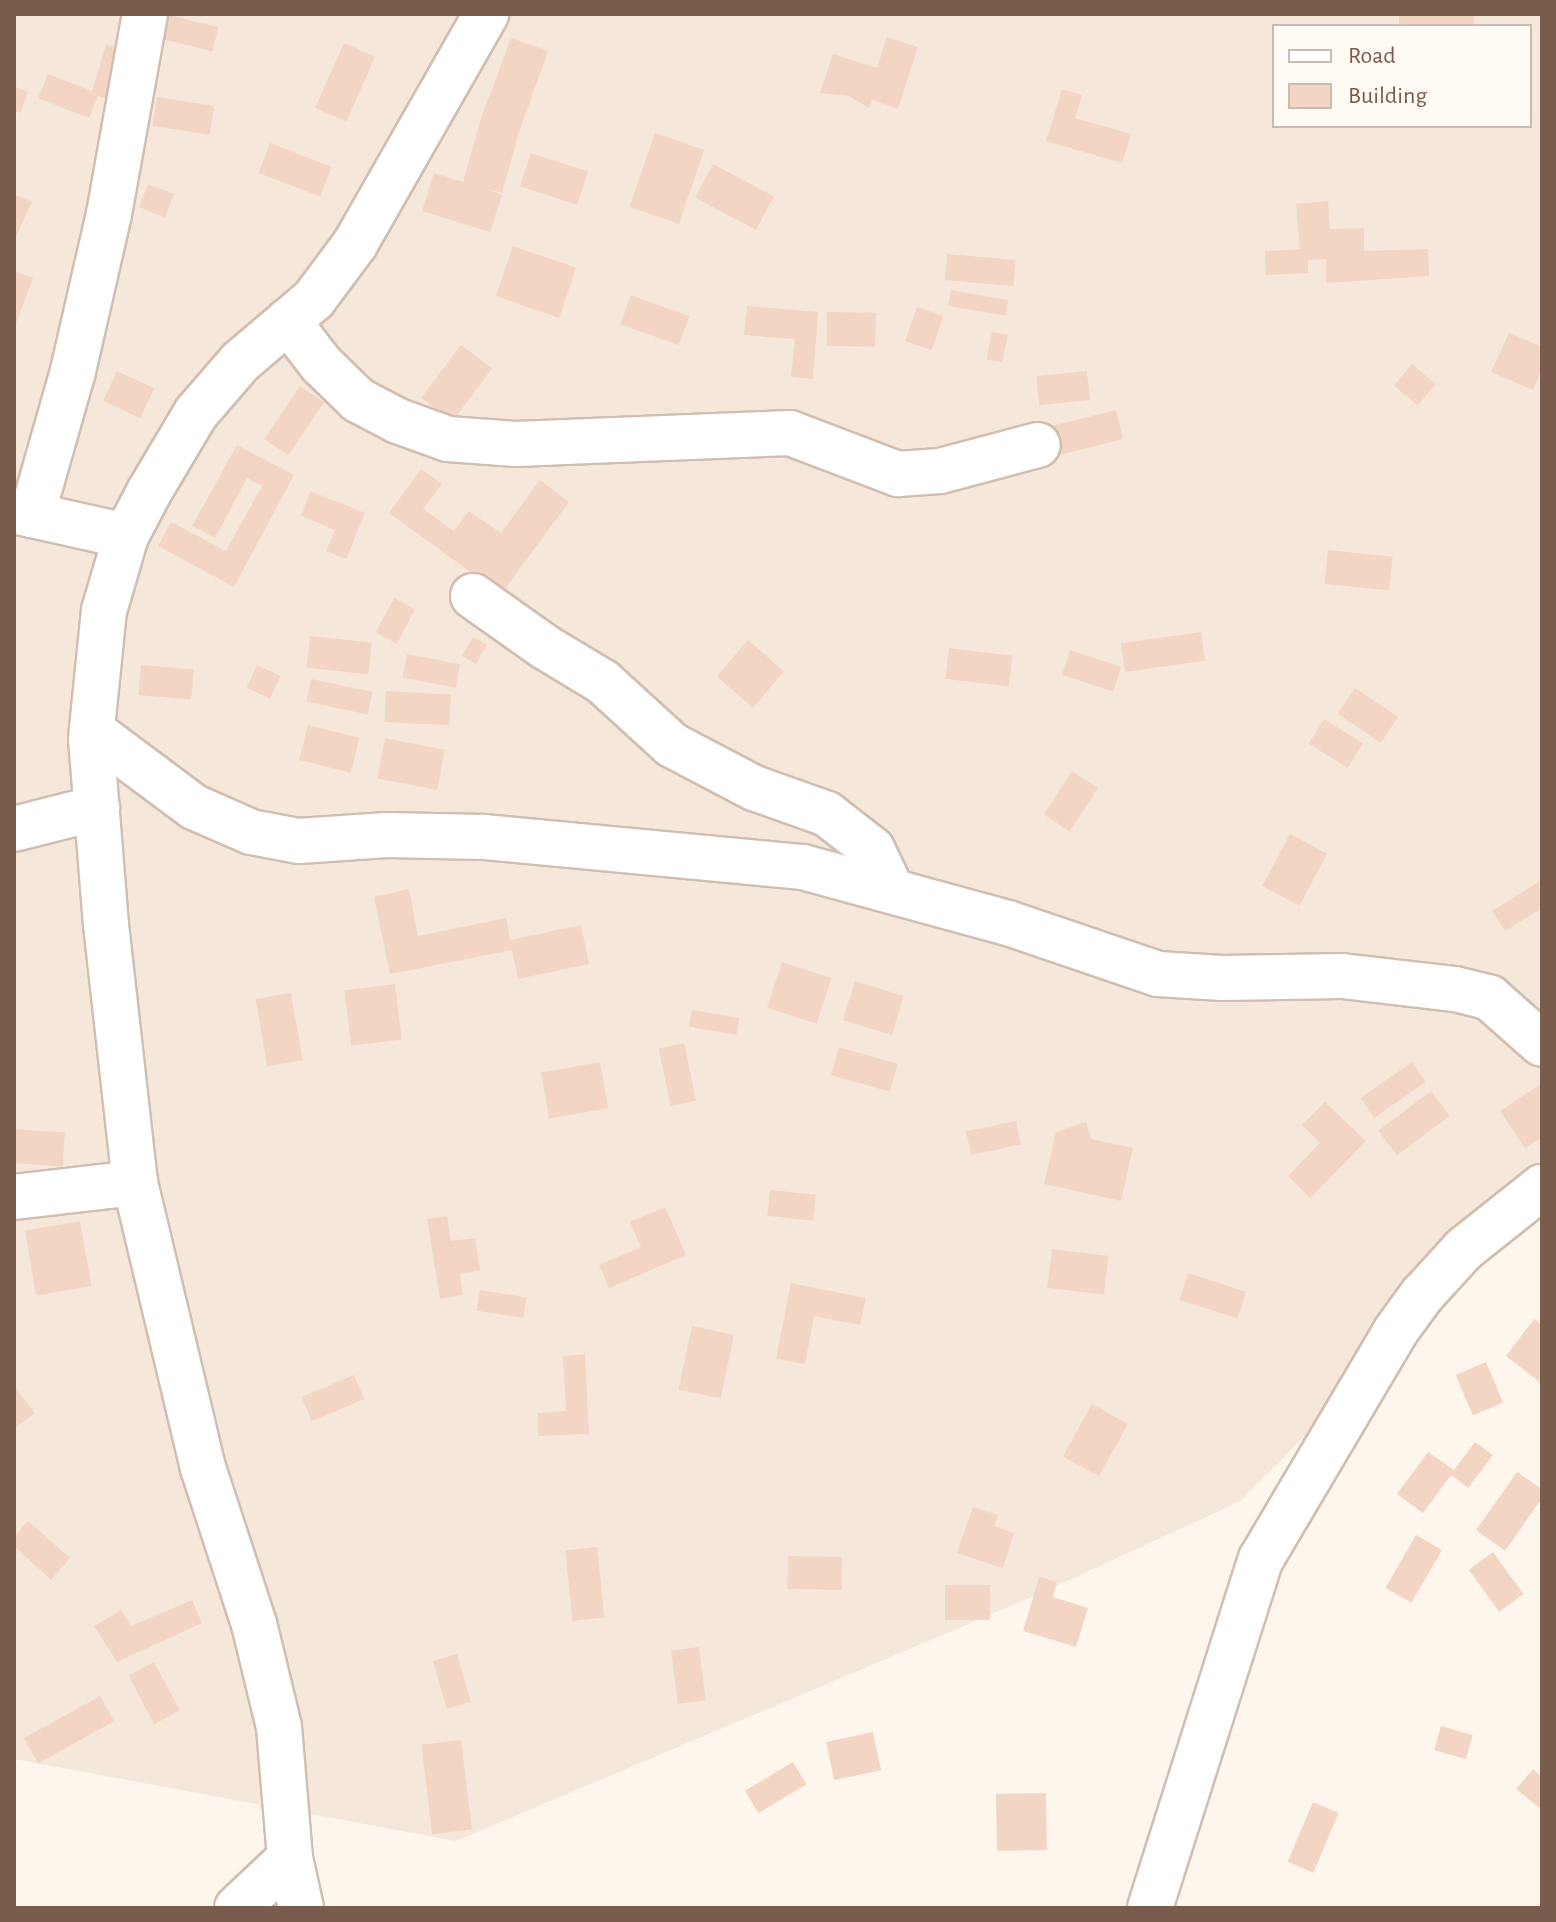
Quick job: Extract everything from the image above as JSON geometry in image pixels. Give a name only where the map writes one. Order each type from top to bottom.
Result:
[{"type":"street","points":[[126,536],[23,513],[73,371],[109,214],[145,14]]},
{"type":"street","points":[[301,1908],[290,1858],[279,1727],[254,1624],[203,1468],[135,1183],[106,925],[92,731],[104,611],[126,536],[196,413],[240,362],[314,299],[355,244],[486,14]]},
{"type":"street","points":[[288,321],[321,364],[358,400],[398,421],[448,439],[516,444],[790,433],[898,474],[940,471],[1038,445]]},
{"type":"street","points":[[473,596],[545,647],[603,682],[672,745],[754,788],[827,814],[872,849],[891,889]]},
{"type":"street","points":[[92,731],[194,807],[251,832],[299,841],[387,835],[500,838],[803,867],[1008,923],[1158,974],[1223,978],[1342,976],[1479,995],[1490,998],[1542,1044]]},
{"type":"street","points":[[14,829],[97,808]]},
{"type":"street","points":[[14,1197],[135,1183]]},
{"type":"street","points":[[1150,1908],[1261,1559],[1395,1332],[1422,1295],[1464,1249],[1542,1187]]},
{"type":"street","points":[[237,1908],[290,1858]]},
{"type":"shaded area","points":[[14,14],[1542,14],[1542,1194],[1241,1501],[1032,1597],[456,1841],[14,1759]]},
{"type":"building","points":[[165,14],[218,27],[212,52],[159,38]]},
{"type":"building","points":[[1399,14],[1474,14],[1474,24],[1399,24]]},
{"type":"building","points":[[887,37],[918,47],[898,109],[872,100],[869,108],[849,96],[820,93],[833,54],[877,68]]},
{"type":"building","points":[[511,38],[548,51],[519,132],[502,193],[483,188],[502,195],[490,232],[422,211],[434,173],[463,182],[481,118]]},
{"type":"building","points":[[344,43],[375,57],[346,122],[315,108]]},
{"type":"building","points":[[106,45],[126,50],[111,100],[98,96],[89,118],[38,98],[48,74],[92,91]]},
{"type":"building","points":[[14,86],[28,92],[20,113],[14,111]]},
{"type":"building","points":[[1062,89],[1082,95],[1075,118],[1131,134],[1122,163],[1046,141]]},
{"type":"building","points":[[157,97],[214,106],[210,135],[152,126]]},
{"type":"building","points":[[655,133],[704,150],[679,224],[630,207]]},
{"type":"building","points":[[270,143],[332,167],[320,197],[259,173]]},
{"type":"building","points":[[531,153],[588,172],[577,205],[520,186]]},
{"type":"building","points":[[713,164],[774,196],[756,230],[695,198]]},
{"type":"building","points":[[148,184],[174,194],[165,217],[139,207]]},
{"type":"building","points":[[14,194],[32,202],[14,241]]},
{"type":"building","points":[[1328,201],[1330,229],[1364,228],[1364,251],[1428,249],[1429,276],[1326,283],[1326,259],[1308,260],[1308,273],[1266,275],[1265,251],[1300,249],[1296,204]]},
{"type":"building","points":[[513,246],[576,268],[559,318],[496,296]]},
{"type":"building","points":[[947,254],[1016,260],[1013,286],[945,280]]},
{"type":"building","points":[[14,271],[33,278],[16,323],[14,323]]},
{"type":"building","points":[[951,290],[1008,300],[1005,316],[948,306]]},
{"type":"building","points":[[631,295],[689,316],[679,345],[620,324]]},
{"type":"building","points":[[747,306],[818,312],[813,379],[791,377],[795,339],[744,335]]},
{"type":"building","points":[[917,307],[943,316],[932,350],[905,341]]},
{"type":"building","points":[[827,312],[876,313],[875,347],[826,346]]},
{"type":"building","points":[[992,332],[1008,335],[1002,363],[987,359]]},
{"type":"building","points":[[1509,333],[1542,347],[1542,368],[1533,390],[1491,372]]},
{"type":"building","points":[[461,345],[492,368],[452,421],[421,398]]},
{"type":"building","points":[[1412,364],[1436,384],[1418,405],[1394,385]]},
{"type":"building","points":[[117,371],[154,388],[140,418],[103,401]]},
{"type":"building","points":[[1087,371],[1090,400],[1039,405],[1036,376]]},
{"type":"building","points":[[300,386],[324,402],[288,455],[264,439]]},
{"type":"building","points":[[1116,410],[1123,439],[1060,455],[1053,426]]},
{"type":"building","points":[[237,445],[294,475],[234,587],[158,546],[171,522],[226,551],[262,486],[247,478],[215,538],[192,526]]},
{"type":"building","points":[[421,469],[442,484],[423,509],[454,531],[469,511],[501,533],[540,480],[569,502],[501,594],[389,513]]},
{"type":"building","points":[[310,491],[365,513],[346,559],[326,551],[335,530],[301,516]]},
{"type":"building","points":[[1328,550],[1393,557],[1389,591],[1324,584]]},
{"type":"building","points":[[394,598],[415,609],[397,644],[376,632]]},
{"type":"building","points":[[1201,632],[1205,661],[1125,672],[1121,643]]},
{"type":"building","points":[[310,636],[372,642],[368,674],[307,668]]},
{"type":"building","points":[[473,637],[487,645],[476,664],[462,656]]},
{"type":"building","points":[[748,640],[784,671],[753,708],[717,676]]},
{"type":"building","points":[[949,648],[1013,656],[1009,687],[945,679]]},
{"type":"building","points":[[1070,650],[1121,667],[1113,691],[1062,675]]},
{"type":"building","points":[[407,654],[460,664],[455,688],[402,678]]},
{"type":"building","points":[[141,665],[194,670],[191,700],[138,695]]},
{"type":"building","points":[[257,665],[281,676],[270,699],[246,688]]},
{"type":"building","points":[[311,679],[373,692],[368,715],[306,701]]},
{"type":"building","points":[[1355,688],[1398,717],[1381,743],[1338,714]]},
{"type":"building","points":[[386,691],[451,694],[449,725],[384,722]]},
{"type":"building","points":[[1324,719],[1363,743],[1348,768],[1309,744]]},
{"type":"building","points":[[308,725],[359,738],[351,773],[299,760]]},
{"type":"building","points":[[385,738],[445,750],[437,790],[377,778]]},
{"type":"building","points":[[1072,771],[1098,788],[1070,831],[1044,815]]},
{"type":"building","points":[[1290,834],[1327,854],[1299,906],[1262,886]]},
{"type":"building","points":[[1539,882],[1542,908],[1505,931],[1492,911]]},
{"type":"building","points":[[409,889],[418,936],[506,918],[510,940],[581,925],[589,964],[518,979],[512,950],[390,974],[374,897]]},
{"type":"building","points":[[782,962],[831,978],[817,1024],[767,1008]]},
{"type":"building","points":[[855,981],[904,996],[892,1035],[843,1020]]},
{"type":"building","points":[[395,984],[402,1040],[351,1046],[344,990]]},
{"type":"building","points":[[291,993],[303,1060],[267,1066],[256,999]]},
{"type":"building","points":[[692,1010],[739,1018],[736,1035],[689,1027]]},
{"type":"building","points":[[684,1043],[696,1101],[671,1106],[659,1048]]},
{"type":"building","points":[[839,1047],[898,1064],[890,1092],[831,1075]]},
{"type":"building","points":[[600,1062],[608,1108],[549,1119],[541,1072]]},
{"type":"building","points":[[1412,1062],[1426,1082],[1374,1118],[1360,1098]]},
{"type":"building","points":[[1542,1083],[1542,1137],[1525,1148],[1500,1111]]},
{"type":"building","points":[[1431,1091],[1450,1116],[1397,1155],[1378,1131]]},
{"type":"building","points":[[1325,1102],[1366,1141],[1310,1198],[1288,1176],[1320,1143],[1302,1125]]},
{"type":"building","points":[[1016,1121],[1021,1144],[971,1155],[966,1132]]},
{"type":"building","points":[[1086,1122],[1091,1139],[1133,1148],[1121,1201],[1044,1184],[1056,1132]]},
{"type":"building","points":[[14,1129],[65,1133],[63,1166],[14,1163]]},
{"type":"building","points":[[770,1190],[816,1195],[813,1221],[767,1216]]},
{"type":"building","points":[[665,1207],[686,1255],[609,1288],[599,1265],[641,1247],[630,1222]]},
{"type":"building","points":[[447,1216],[451,1241],[475,1238],[480,1270],[460,1274],[463,1295],[440,1299],[427,1219]]},
{"type":"building","points":[[80,1221],[91,1286],[36,1296],[25,1231]]},
{"type":"building","points":[[1052,1249],[1109,1256],[1104,1295],[1047,1288]]},
{"type":"building","points":[[1188,1273],[1246,1292],[1237,1318],[1179,1300]]},
{"type":"building","points":[[791,1283],[866,1298],[860,1325],[814,1316],[805,1364],[776,1359]]},
{"type":"building","points":[[480,1290],[526,1297],[523,1318],[477,1311]]},
{"type":"building","points":[[1534,1319],[1542,1325],[1542,1384],[1506,1356]]},
{"type":"building","points":[[692,1326],[734,1335],[721,1399],[678,1390]]},
{"type":"building","points":[[585,1354],[589,1434],[538,1436],[538,1413],[566,1411],[563,1356]]},
{"type":"building","points":[[1486,1362],[1503,1403],[1473,1415],[1456,1375]]},
{"type":"building","points":[[354,1375],[364,1399],[312,1421],[302,1397]]},
{"type":"building","points":[[14,1386],[35,1413],[14,1429]]},
{"type":"building","points":[[1092,1404],[1128,1424],[1099,1476],[1063,1456]]},
{"type":"building","points":[[1475,1442],[1493,1455],[1468,1488],[1451,1475],[1423,1513],[1397,1494],[1428,1452],[1454,1470]]},
{"type":"building","points":[[1517,1472],[1542,1489],[1542,1498],[1505,1551],[1476,1530]]},
{"type":"building","points":[[973,1507],[998,1515],[994,1526],[1014,1533],[1003,1568],[957,1553]]},
{"type":"building","points":[[28,1521],[70,1558],[51,1580],[14,1546],[14,1537]]},
{"type":"building","points":[[1416,1535],[1442,1550],[1411,1603],[1386,1588]]},
{"type":"building","points":[[597,1547],[604,1618],[573,1621],[565,1550]]},
{"type":"building","points":[[1493,1552],[1524,1594],[1499,1612],[1469,1570]]},
{"type":"building","points":[[788,1556],[842,1557],[841,1590],[787,1589]]},
{"type":"building","points":[[1039,1577],[1057,1582],[1053,1597],[1088,1608],[1076,1647],[1023,1631]]},
{"type":"building","points":[[945,1585],[990,1585],[990,1620],[945,1620]]},
{"type":"building","points":[[192,1600],[202,1623],[117,1662],[94,1626],[121,1610],[131,1626]]},
{"type":"building","points":[[699,1647],[706,1701],[678,1704],[671,1650]]},
{"type":"building","points":[[457,1654],[471,1702],[447,1709],[433,1661]]},
{"type":"building","points":[[154,1662],[180,1711],[154,1724],[128,1676]]},
{"type":"building","points":[[100,1696],[114,1721],[38,1764],[24,1738]]},
{"type":"building","points":[[1441,1726],[1473,1735],[1466,1759],[1434,1750]]},
{"type":"building","points":[[873,1732],[881,1770],[834,1780],[826,1742]]},
{"type":"building","points":[[461,1740],[472,1829],[432,1834],[421,1745]]},
{"type":"building","points":[[793,1762],[806,1784],[758,1813],[745,1791]]},
{"type":"building","points":[[1533,1769],[1542,1777],[1542,1810],[1516,1789]]},
{"type":"building","points":[[1046,1793],[1047,1850],[997,1851],[996,1794]]},
{"type":"building","points":[[1313,1802],[1339,1813],[1313,1873],[1288,1862]]}]
